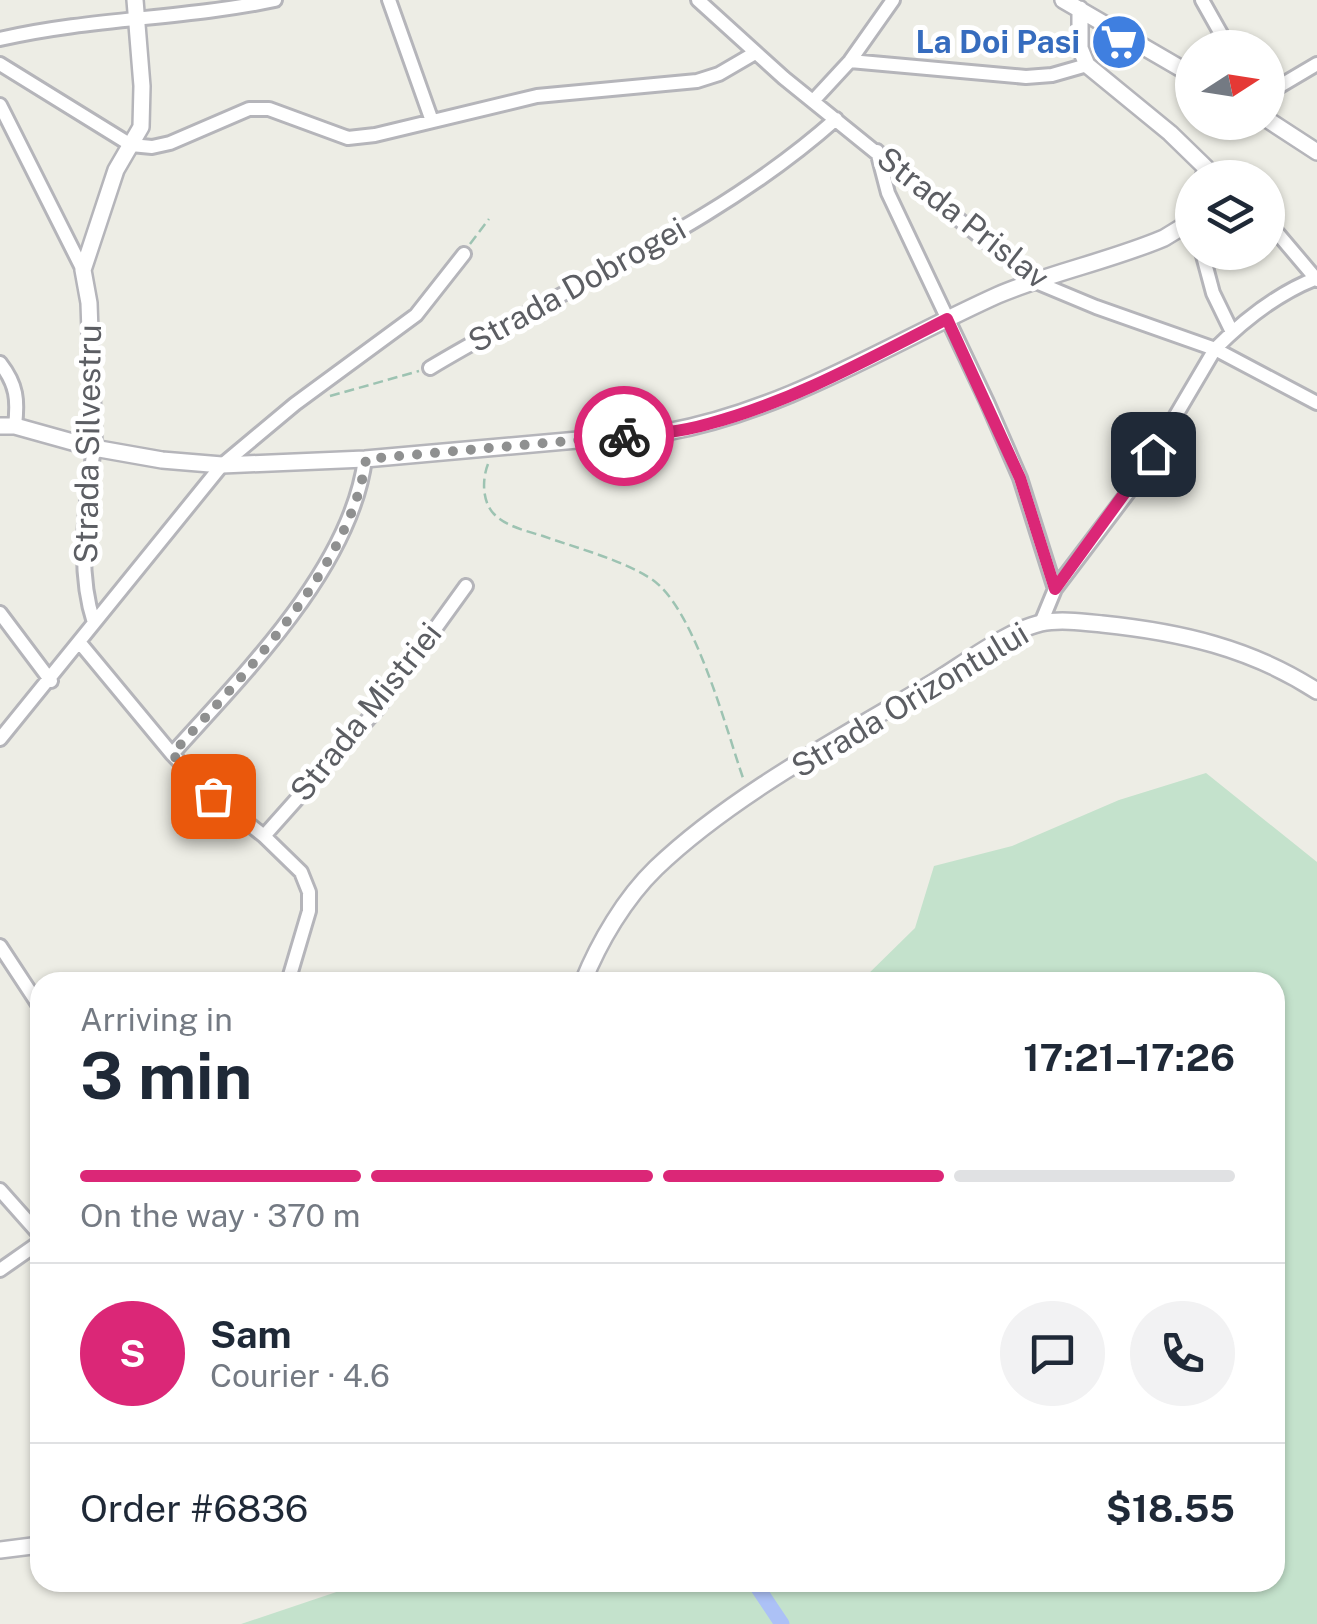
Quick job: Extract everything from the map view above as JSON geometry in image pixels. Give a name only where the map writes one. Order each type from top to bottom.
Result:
[{"type":"street","points":[[83,270],[116,170],[132,145],[143,112],[136,0]]},
{"type":"street","points":[[0,39],[86,23],[234,8],[274,0]]},
{"type":"street","points":[[388,0],[432,121]]},
{"type":"street","name":"Strada Prislav","points":[[698,0],[755,54],[1036,282],[1214,349],[1317,403]]},
{"type":"street","points":[[814,101],[850,61],[892,0]]},
{"type":"street","points":[[1063,0],[1175,64]]},
{"type":"street","points":[[1202,0],[1219,30]]},
{"type":"street","points":[[1080,9],[1080,48],[1087,64],[1170,133],[1196,160]]},
{"type":"street","points":[[0,64],[132,145],[152,148],[249,109],[269,109],[348,138],[536,96],[697,81],[755,54]]},
{"type":"street","points":[[850,61],[1026,77],[1052,75],[1087,64]]},
{"type":"street","points":[[1285,81],[1317,64]]},
{"type":"street","name":"Strada Silvestru","points":[[0,105],[83,270],[89,303],[94,448],[85,538],[86,586],[94,623]]},
{"type":"street","name":"Strada Dobrogei","points":[[430,368],[489,332],[680,230],[802,149],[836,119]]},
{"type":"street","points":[[1285,131],[1317,152]]},
{"type":"street","points":[[877,150],[888,193],[1020,478],[1055,589]]},
{"type":"street","points":[[0,363],[14,382],[18,396],[7,426],[94,448],[174,461],[222,465],[366,459],[667,432],[706,425],[793,394],[947,319],[1175,232]]},
{"type":"street","points":[[1041,623],[1055,589],[1138,478],[1214,349],[1275,301],[1317,279],[1285,242]]},
{"type":"street","points":[[1,737],[222,465],[294,404],[416,315],[464,254]]},
{"type":"street","points":[[1207,270],[1232,332]]},
{"type":"street","points":[[172,754],[281,628],[328,560],[354,509],[366,459]]},
{"type":"street","name":"Strada Mistriei","points":[[264,836],[378,708],[466,586]]},
{"type":"street","points":[[0,613],[50,681]]},
{"type":"street","name":"Strada Orizontului","points":[[589,972],[629,900],[653,870],[723,812],[1004,640],[1041,623],[1146,628],[1214,642],[1284,670],[1317,692]]},
{"type":"street","points":[[80,643],[172,754],[213,796],[264,836],[301,872],[309,892],[309,911],[291,972]]},
{"type":"street","points":[[0,946],[30,992]]},
{"type":"street","points":[[0,1190],[30,1226]]},
{"type":"street","points":[[0,1270],[30,1246]]},
{"type":"street","points":[[0,1550],[30,1546]]},
{"type":"path","points":[[464,254],[489,219]]},
{"type":"path","name":"Strada Dobrogei","points":[[327,396],[430,368]]},
{"type":"path","points":[[493,448],[484,473],[484,490],[487,505],[506,524],[604,556],[653,580],[671,596],[698,650],[749,796]]},
{"type":"green space","points":[[1206,773],[1317,862],[1317,1624],[241,1624],[336,1592],[1285,1592],[1285,972],[870,972],[915,928],[934,866],[1012,846],[1119,800]]},
{"type":"waterway","points":[[761,1592],[782,1624]]},
{"type":"way so far","points":[[213,796],[172,754],[281,628],[328,560],[354,509],[366,459],[624,436]]},
{"type":"place","name":"La Doi Pasi","points":[[1119,42]]},
{"type":"route","points":[[624,436],[706,425],[742,413],[813,385],[947,319],[1020,478],[1055,589],[1153,454]]}]
